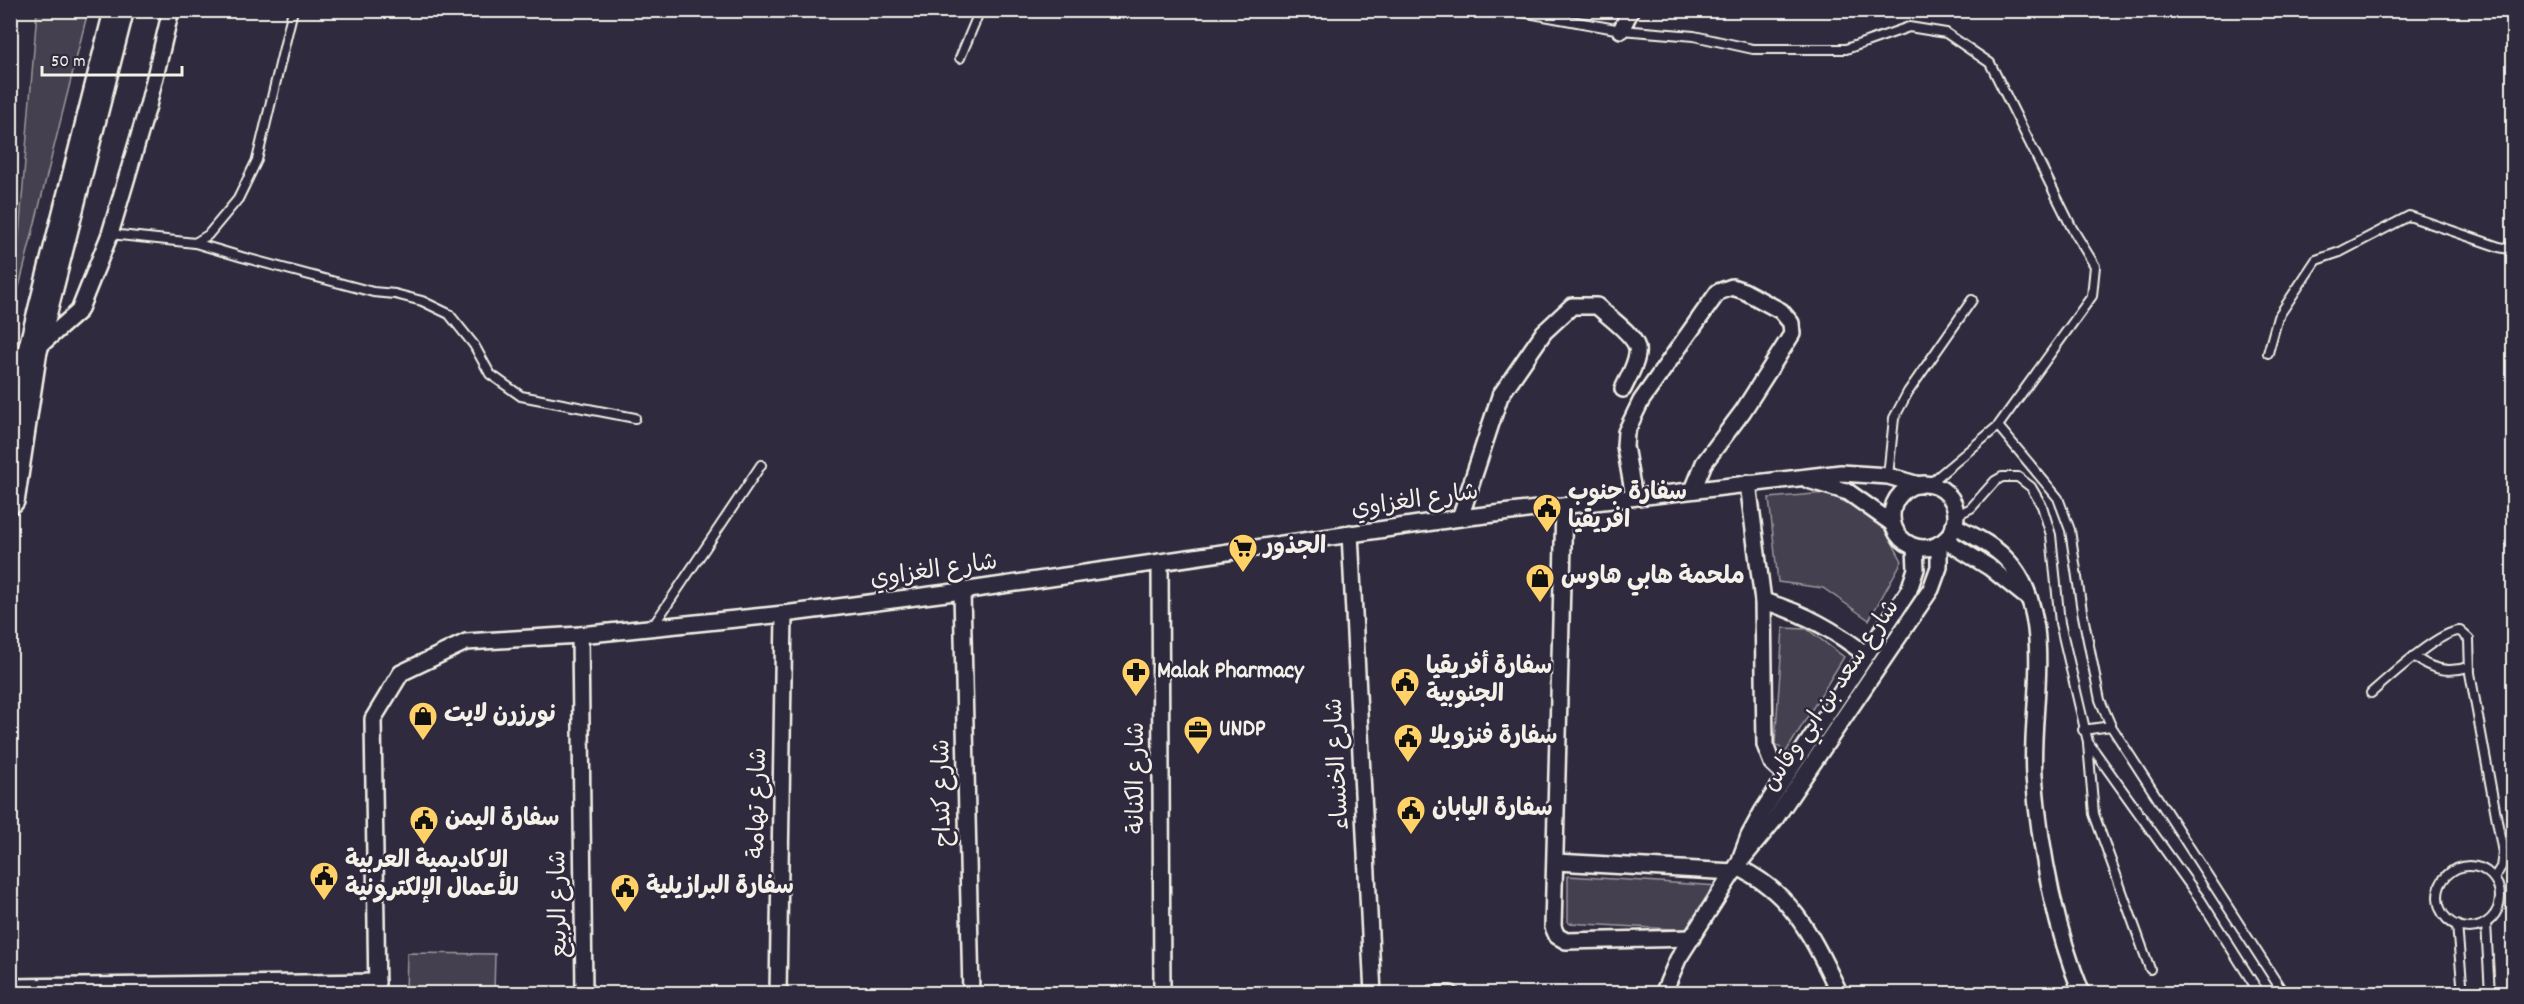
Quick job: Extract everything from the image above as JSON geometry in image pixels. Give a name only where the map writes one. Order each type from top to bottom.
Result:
[{"type":"highway","points":[[10,499],[32,353],[119,10]]},
{"type":"street","points":[[32,353],[79,311],[110,234],[148,106],[171,10]]},
{"type":"street","points":[[1621,30],[1631,10]]},
{"type":"street","points":[[1634,497],[1625,446],[1626,432],[1641,401],[1718,292],[1732,287],[1781,311],[1791,323],[1792,334],[1743,411],[1704,463],[1693,490]]},
{"type":"street","points":[[1460,518],[1500,396],[1544,332],[1572,306],[1597,306],[1630,336],[1637,348],[1636,358],[1623,389]]},
{"type":"street","name":"شارع الغزاوي","points":[[377,988],[373,719],[401,673],[466,642],[580,635],[784,614],[962,591],[1460,518],[1841,472],[1888,476],[1924,485]]},
{"type":"street","name":"شارع الغزاوي","points":[[1803,478],[1848,492],[1893,524]]},
{"type":"street","points":[[1748,483],[1763,602],[1765,745],[1772,763],[1786,776]]},
{"type":"street","points":[[1955,520],[1942,542],[1923,548],[1915,547],[1901,538],[1893,524],[1893,507],[1904,492],[1924,485],[1937,487],[1950,499],[1955,520],[2006,558],[2021,581],[2035,630],[2038,670],[2036,786],[2047,864],[2066,955],[2082,993]]},
{"type":"street","points":[[1564,506],[1553,927],[1557,936],[1566,940],[1692,938]]},
{"type":"street","name":"شارع الخنساء","points":[[1350,533],[1372,993]]},
{"type":"street","points":[[1942,542],[1989,567],[2028,600]]},
{"type":"street","name":"شارع سعد بن ابي وقاس","points":[[1663,993],[1678,959],[1737,867],[1765,834],[1931,589],[1940,567],[1942,542]]},
{"type":"street","name":"شارع سعد بن ابي وقاس","points":[[1737,867],[1755,824],[1909,590],[1916,569],[1915,547]]},
{"type":"street","name":"شارع الكنانة","points":[[1160,562],[1162,993]]},
{"type":"street","name":"شارع كنداح","points":[[962,591],[971,993]]},
{"type":"street","points":[[1763,602],[1808,616],[1848,640],[1866,655]]},
{"type":"street","name":"شارع تهامة","points":[[778,993],[784,614]]},
{"type":"street","name":"شارع الربيع","points":[[580,635],[584,993]]},
{"type":"street","points":[[1556,862],[1737,867],[1764,882],[1788,902],[1806,927],[1840,993]]},
{"type":"street","points":[[10,987],[377,988]]},
{"type":"street","points":[[1432,993],[1451,993]]},
{"type":"lane","points":[[195,243],[208,235],[238,199],[257,160],[293,10]]},
{"type":"lane","points":[[960,58],[981,10]]},
{"type":"lane","points":[[1511,10],[1621,30],[1694,36],[1753,50],[1846,49],[1909,27],[1946,33],[1990,63],[2072,228],[2096,266],[2092,296],[1998,426],[1924,485]]},
{"type":"lane","points":[[2268,352],[2278,316],[2316,260],[2340,252],[2409,216],[2499,247],[2514,249]]},
{"type":"lane","points":[[110,234],[195,243],[373,292],[395,294],[422,301],[449,314],[474,345],[490,374],[521,396],[635,418]]},
{"type":"lane","points":[[1888,476],[1894,418],[1908,392],[1972,300]]},
{"type":"lane","points":[[1998,426],[2058,498],[2070,530],[2082,611],[2100,700],[2110,726],[2284,993]]},
{"type":"lane","points":[[653,626],[761,465]]},
{"type":"lane","points":[[1955,520],[1971,508],[1995,481],[2002,477],[2018,477],[2025,481],[2035,493],[2051,535],[2060,623],[2083,730],[2088,742],[2200,899],[2260,993]]},
{"type":"lane","points":[[2371,693],[2414,657],[2449,633],[2460,631],[2469,639],[2469,667],[2503,853],[2501,867],[2494,878]]},
{"type":"lane","points":[[2414,657],[2434,669],[2458,670],[2469,667]]},
{"type":"lane","points":[[2083,730],[2110,726]]},
{"type":"lane","points":[[2088,742],[2094,814],[2150,969]]},
{"type":"lane","points":[[2486,923],[2466,927],[2457,925],[2448,919],[2439,901],[2443,881],[2449,874],[2468,866],[2478,867],[2494,878],[2499,887],[2498,907],[2486,923],[2490,993]]},
{"type":"lane","points":[[2457,925],[2463,993]]},
{"type":"shaded area","points":[[37,11],[88,11],[13,311]]},
{"type":"shaded area","points":[[1826,493],[1879,518],[1902,561],[1869,620],[1823,588],[1778,582],[1769,498]]},
{"type":"shaded area","points":[[1783,628],[1807,629],[1844,657],[1786,752],[1775,744]]},
{"type":"shaded area","points":[[1568,876],[1718,886],[1688,930],[1568,923]]},
{"type":"shaded area","points":[[407,953],[495,954],[494,993],[406,993]]},
{"type":"place","name":"سفارة جنوب افريقيا","points":[[1547,534]]},
{"type":"place","name":"الجذور","points":[[1243,574]]},
{"type":"place","name":"ملحمة هابي هاوس","points":[[1540,604]]},
{"type":"place","name":"Malak Pharmacy","points":[[1136,698]]},
{"type":"place","name":"سفارة أفريقيا الجنوبية","points":[[1405,708]]},
{"type":"place","name":"نورزرن لايت","points":[[423,742]]},
{"type":"place","name":"UNDP","points":[[1198,756]]},
{"type":"place","name":"سفارة فنزويلا","points":[[1408,764]]},
{"type":"place","name":"سفارة اليابان","points":[[1411,836]]},
{"type":"place","name":"سفارة اليمن","points":[[424,846]]},
{"type":"place","name":"الاكاديمية العربية للأعمال الإلكترونية","points":[[324,902]]},
{"type":"place","name":"سفارة البرازيلية","points":[[625,914]]}]
